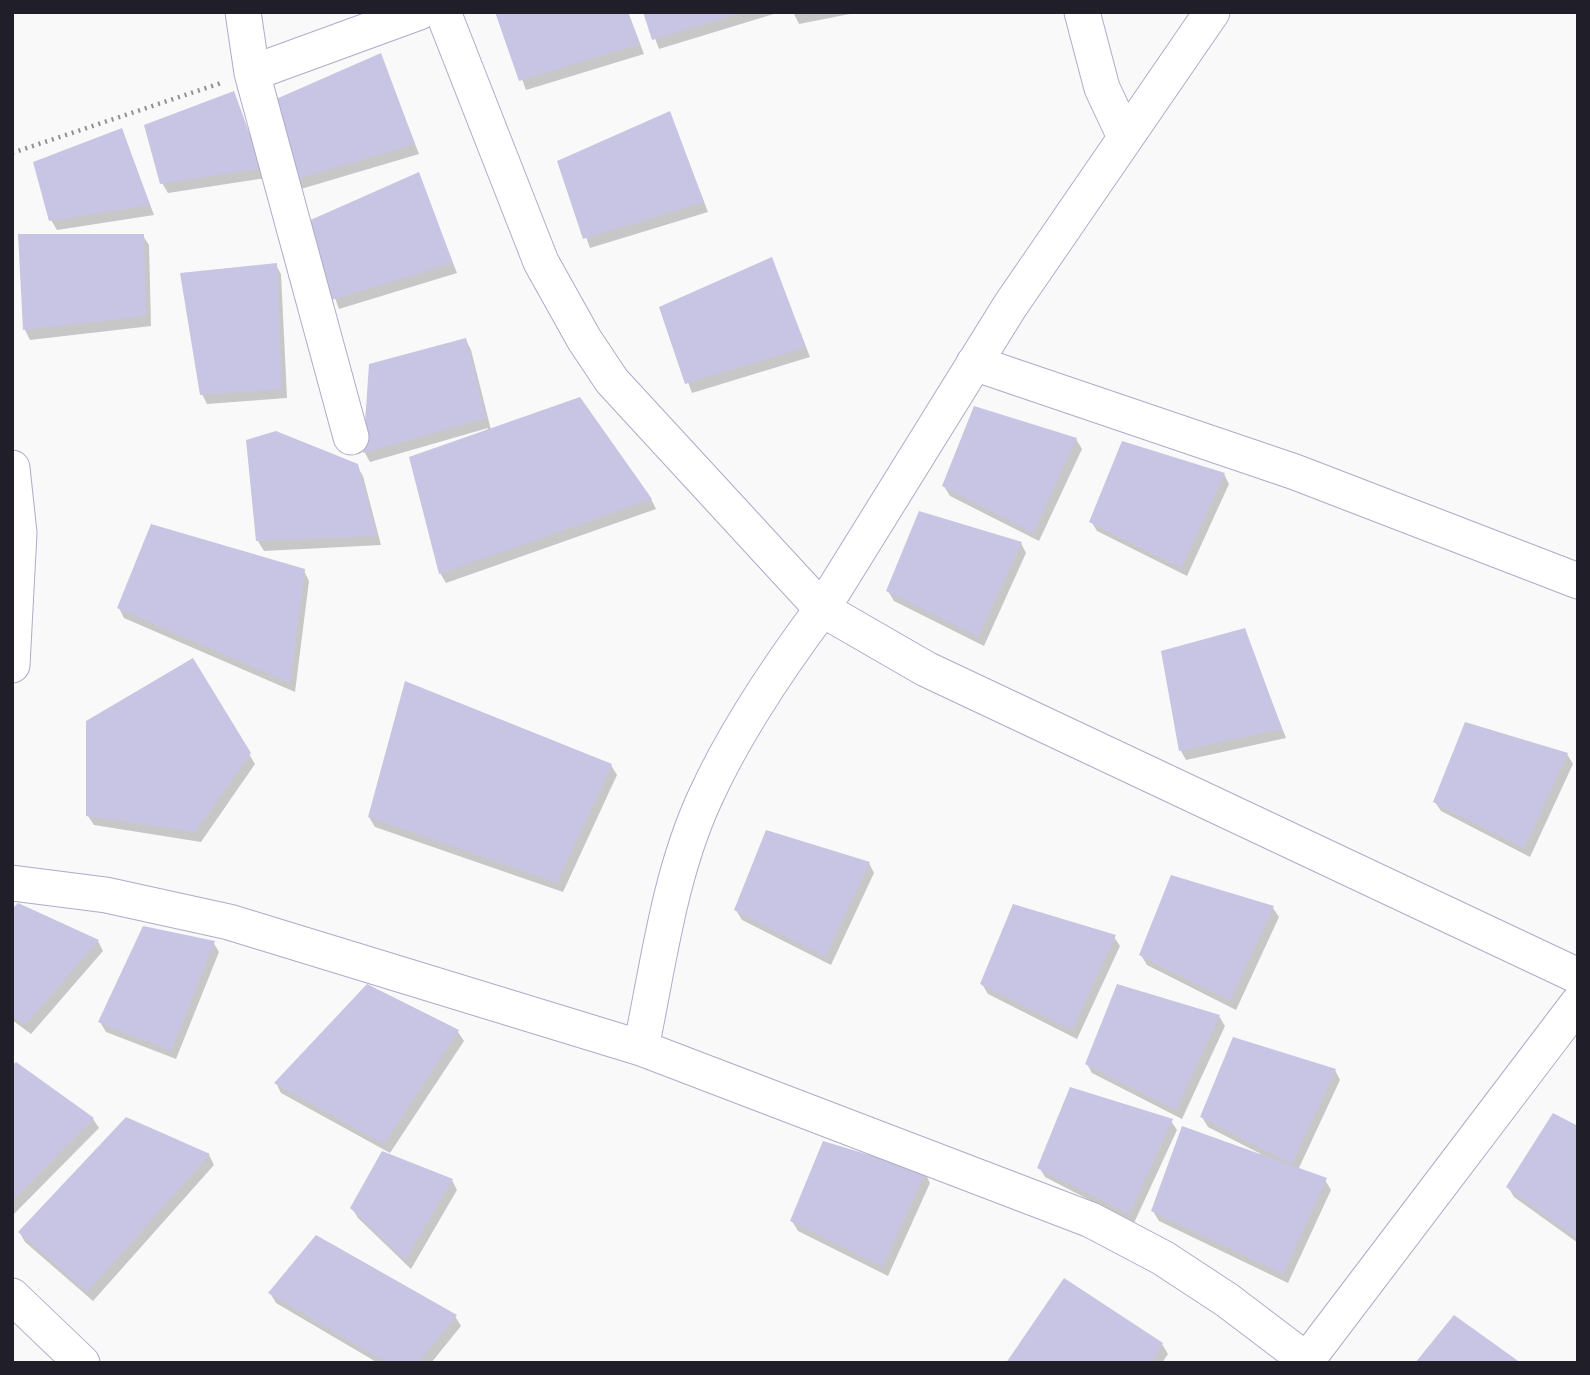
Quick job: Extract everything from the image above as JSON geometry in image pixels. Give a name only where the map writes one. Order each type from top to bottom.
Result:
[{"type":"street","points":[[243,12],[251,73],[351,437]]},
{"type":"street","points":[[251,73],[419,12]]},
{"type":"street","points":[[443,12],[541,262],[584,339],[612,381],[822,609],[926,669],[1578,976]]},
{"type":"street","points":[[1082,12],[1102,88],[1125,136]]},
{"type":"street","points":[[641,1048],[679,873],[704,800],[734,742],[796,643],[822,609],[974,363],[1125,136],[1212,12]]},
{"type":"street","points":[[974,363],[1295,472],[1578,581]]},
{"type":"street","points":[[12,468],[19,533],[12,665]]},
{"type":"street","points":[[12,883],[106,895],[229,922],[641,1048],[1091,1220],[1163,1258],[1227,1300],[1308,1361],[1578,1003]]},
{"type":"street","points":[[12,1296],[82,1363]]},
{"type":"path","points":[[12,153],[251,73]]},
{"type":"building","points":[[495,12],[628,12],[640,44],[519,81]]},
{"type":"building","points":[[643,12],[741,12],[741,13],[652,40]]},
{"type":"building","points":[[381,53],[415,144],[294,180],[267,103]]},
{"type":"building","points":[[234,91],[262,168],[160,184],[144,125]]},
{"type":"building","points":[[670,111],[704,202],[583,239],[557,161]]},
{"type":"building","points":[[122,128],[150,205],[49,221],[33,162]]},
{"type":"building","points":[[419,172],[453,263],[332,300],[306,222]]},
{"type":"building","points":[[18,234],[144,234],[146,316],[23,330]]},
{"type":"building","points":[[772,257],[806,347],[685,384],[659,307]]},
{"type":"building","points":[[277,263],[282,389],[200,395],[180,273]]},
{"type":"building","points":[[466,338],[486,418],[363,453],[369,364]]},
{"type":"building","points":[[580,397],[652,499],[439,574],[409,457]]},
{"type":"building","points":[[974,406],[1077,438],[1033,533],[942,486]]},
{"type":"building","points":[[276,431],[358,464],[377,536],[256,541],[246,440]]},
{"type":"building","points":[[1122,441],[1225,473],[1181,568],[1089,522]]},
{"type":"building","points":[[919,511],[1022,542],[978,637],[886,591]]},
{"type":"building","points":[[151,524],[305,569],[290,683],[117,608]]},
{"type":"building","points":[[1245,628],[1282,729],[1179,751],[1161,651]]},
{"type":"building","points":[[193,658],[251,753],[195,832],[86,816],[86,721]]},
{"type":"building","points":[[405,681],[612,764],[557,883],[368,817]]},
{"type":"building","points":[[1465,722],[1568,753],[1524,848],[1433,802]]},
{"type":"building","points":[[766,830],[870,862],[825,957],[734,910]]},
{"type":"building","points":[[1171,875],[1274,906],[1230,1001],[1139,955]]},
{"type":"building","points":[[18,903],[99,940],[25,1025],[12,1016],[12,909]]},
{"type":"building","points":[[1013,904],[1116,935],[1072,1030],[980,984]]},
{"type":"building","points":[[143,926],[215,941],[171,1051],[98,1022]]},
{"type":"building","points":[[367,984],[459,1030],[384,1144],[274,1083]]},
{"type":"building","points":[[1117,984],[1220,1015],[1176,1110],[1085,1064]]},
{"type":"building","points":[[1233,1037],[1336,1069],[1292,1164],[1200,1117]]},
{"type":"building","points":[[16,1062],[94,1118],[12,1201],[12,1066]]},
{"type":"building","points":[[1070,1087],[1173,1119],[1129,1214],[1037,1168]]},
{"type":"building","points":[[1553,1113],[1578,1126],[1578,1239],[1506,1187]]},
{"type":"building","points":[[126,1117],[210,1154],[87,1292],[18,1232]]},
{"type":"building","points":[[1182,1126],[1327,1178],[1283,1274],[1151,1211]]},
{"type":"building","points":[[823,1141],[926,1172],[882,1267],[790,1221]]},
{"type":"building","points":[[382,1151],[453,1179],[405,1260],[350,1208]]},
{"type":"building","points":[[316,1235],[457,1315],[418,1363],[387,1363],[268,1293]]},
{"type":"building","points":[[1064,1278],[1163,1343],[1151,1363],[1006,1363]]},
{"type":"building","points":[[1454,1315],[1521,1363],[1415,1363]]}]
